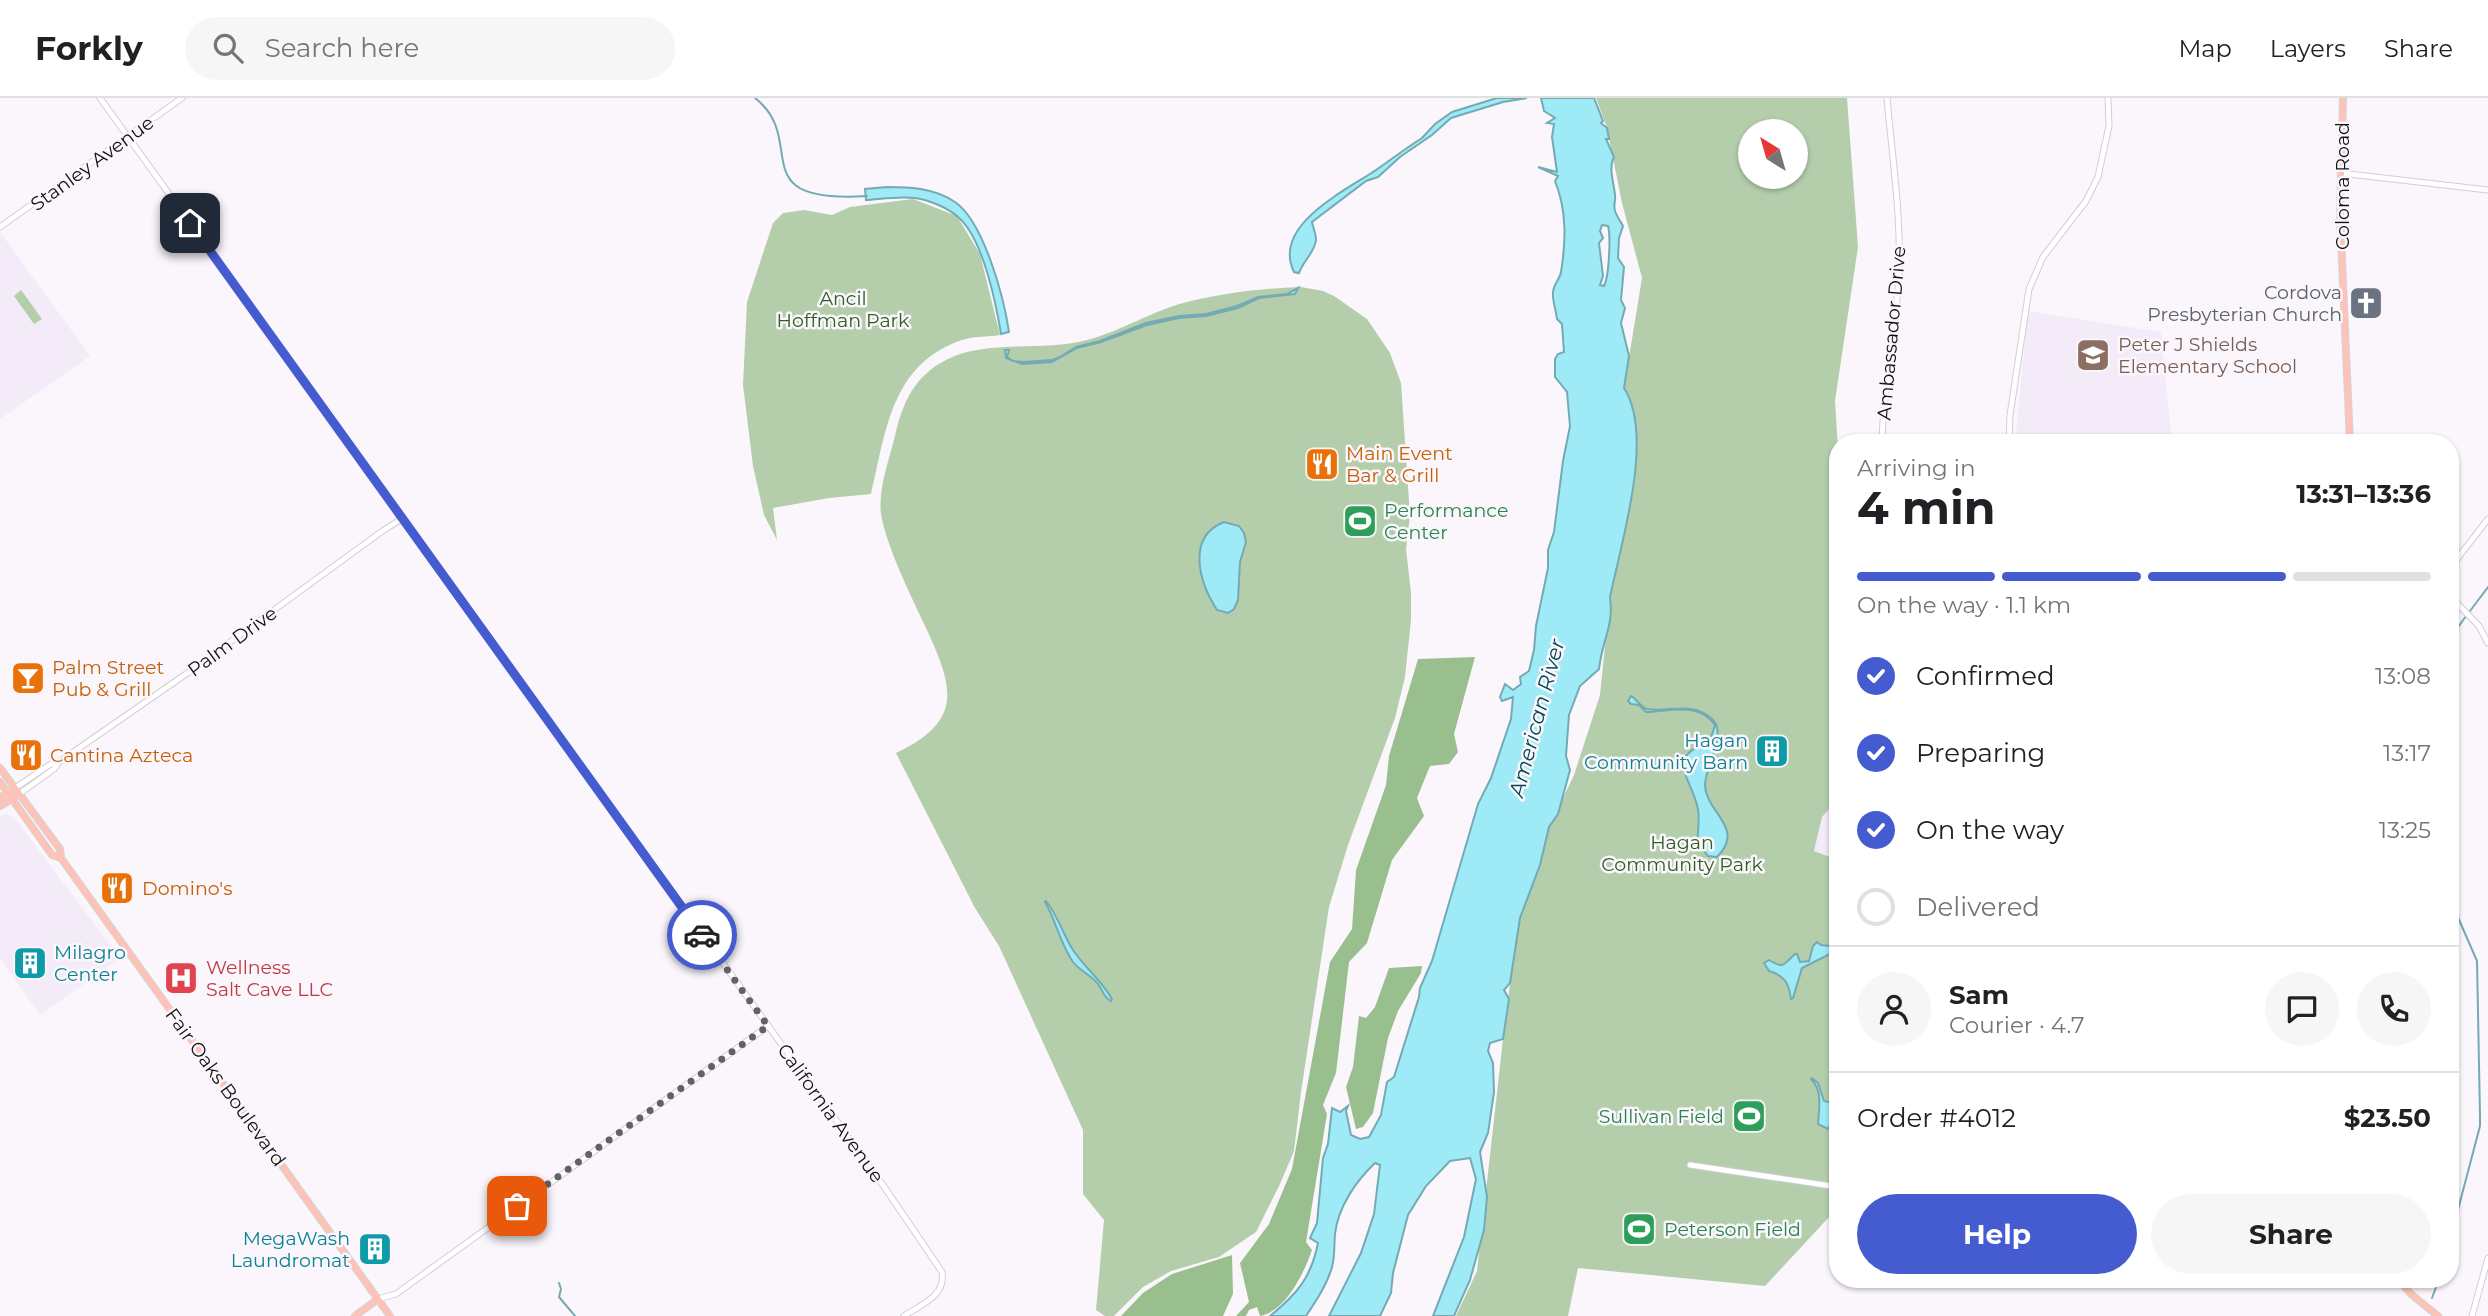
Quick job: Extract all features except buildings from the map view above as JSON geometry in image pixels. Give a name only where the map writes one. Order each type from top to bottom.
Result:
[{"type":"main road","name":"Coloma Road","points":[[2343,98],[2340,173],[2350,434]]},
{"type":"main road","name":"Fair Oaks Boulevard","points":[[0,768],[60,849],[61,858],[390,1316]]},
{"type":"main road","name":"Fair Oaks Boulevard","points":[[0,782],[52,855],[61,858]]},
{"type":"main road","name":"Palm Drive","points":[[10,796],[17,791]]},
{"type":"main road","points":[[0,797],[10,796]]},
{"type":"main road","points":[[0,806],[10,796]]},
{"type":"main road","points":[[2406,1288],[2438,1316]]},
{"type":"main road","points":[[355,1316],[378,1299]]},
{"type":"street","name":"California Avenue","points":[[100,98],[923,1243],[942,1272],[942,1289],[904,1316]]},
{"type":"street","name":"Stanley Avenue","points":[[0,227],[182,98]]},
{"type":"street","name":"Ambassador Drive","points":[[1883,434],[1898,291],[1899,256],[1887,98]]},
{"type":"street","points":[[2009,434],[2029,289],[2043,257],[2086,201],[2098,177],[2109,125],[2108,98]]},
{"type":"street","points":[[2340,173],[2488,190]]},
{"type":"street","name":"Palm Drive","points":[[17,791],[51,764],[60,762],[403,518]]},
{"type":"street","points":[[2459,556],[2488,519]]},
{"type":"street","points":[[2459,605],[2484,632],[2488,643]]},
{"type":"street","points":[[378,1299],[396,1294],[768,1026]]},
{"type":"street","points":[[1690,1165],[1829,1186]]},
{"type":"street","points":[[2472,1316],[2488,1258]]},
{"type":"shaded area","points":[[0,232],[90,356],[0,419]]},
{"type":"shaded area","name":"Peter J Shields Elementary School","points":[[2028,311],[2161,332],[2171,434],[2016,434]]},
{"type":"shaded area","points":[[1829,809],[1829,857],[1814,851],[1822,817]]},
{"type":"shaded area","points":[[5,814],[14,817],[120,958],[40,1015],[0,958],[0,816]]},
{"type":"green space","name":"Hagan Community Park","points":[[1596,98],[1847,98],[1858,247],[1835,401],[1837,434],[1829,434],[1829,809],[1822,817],[1814,851],[1829,857],[1829,1217],[1765,1286],[1578,1268],[1568,1316],[1456,1316],[1477,1271],[1517,930],[1549,827],[1574,775],[1600,695],[1610,597],[1635,476],[1630,397],[1624,388],[1642,278],[1622,203],[1607,128]]},
{"type":"green space","name":"Ancil Hoffman Park","points":[[913,199],[957,216],[980,254],[1000,335],[962,340],[938,351],[920,365],[896,402],[871,494],[773,508],[777,540],[764,515],[753,466],[743,385],[747,302],[773,223],[783,213],[804,210],[832,215],[850,207]]},
{"type":"green space","points":[[1301,287],[1334,296],[1367,319],[1390,353],[1401,383],[1410,516],[1406,549],[1411,620],[1405,677],[1395,718],[1348,845],[1329,907],[1294,1151],[1280,1184],[1256,1232],[1219,1257],[1171,1271],[1143,1287],[1114,1316],[1105,1316],[1096,1310],[1104,1220],[1083,1194],[1083,1130],[999,946],[975,908],[896,753],[934,728],[943,715],[947,685],[935,649],[888,541],[880,504],[883,485],[898,424],[911,392],[926,374],[946,360],[979,350],[1087,340],[1191,301],[1246,291]]},
{"type":"green space","points":[[21,290],[42,319],[34,324],[14,296]]},
{"type":"green space","points":[[1475,657],[1454,734],[1458,752],[1449,764],[1430,766],[1417,798],[1424,816],[1392,860],[1367,943],[1349,962],[1336,1073],[1323,1105],[1327,1114],[1306,1242],[1312,1250],[1299,1280],[1278,1307],[1260,1316],[1257,1307],[1249,1310],[1246,1316],[1236,1316],[1249,1302],[1240,1263],[1269,1224],[1292,1169],[1330,962],[1352,929],[1356,870],[1386,785],[1389,756],[1418,659]]},
{"type":"green space","points":[[1422,966],[1421,973],[1398,1011],[1388,1038],[1373,1113],[1363,1127],[1356,1129],[1346,1087],[1353,1067],[1359,1016],[1366,1018],[1375,1007],[1389,968]]},
{"type":"green space","points":[[1232,1255],[1233,1294],[1223,1316],[1121,1316],[1143,1293],[1172,1274]]},
{"type":"water","points":[[1497,98],[1527,98],[1503,102],[1451,118],[1378,177],[1366,181],[1312,222],[1315,244],[1299,273],[1294,272],[1290,255],[1293,239],[1302,224],[1316,211],[1422,138],[1452,112]]},
{"type":"water","name":"American River","points":[[1541,98],[1594,98],[1603,121],[1601,123],[1607,128],[1609,139],[1606,139],[1614,157],[1611,171],[1614,209],[1623,226],[1618,258],[1624,267],[1621,300],[1625,308],[1621,323],[1629,356],[1624,388],[1633,409],[1636,461],[1633,490],[1610,597],[1609,625],[1599,669],[1580,686],[1569,715],[1566,756],[1570,770],[1558,814],[1549,827],[1540,865],[1520,918],[1510,983],[1504,990],[1509,999],[1503,1039],[1490,1043],[1488,1051],[1493,1063],[1494,1092],[1488,1133],[1480,1152],[1487,1197],[1484,1230],[1470,1280],[1454,1316],[1433,1316],[1464,1237],[1476,1179],[1470,1158],[1450,1161],[1426,1186],[1408,1215],[1393,1273],[1391,1293],[1380,1316],[1329,1316],[1361,1253],[1374,1214],[1380,1165],[1375,1163],[1361,1178],[1344,1204],[1335,1234],[1334,1259],[1330,1274],[1306,1316],[1270,1316],[1302,1284],[1315,1255],[1318,1243],[1310,1238],[1317,1223],[1323,1158],[1328,1144],[1332,1108],[1340,1112],[1348,1106],[1346,1111],[1351,1135],[1360,1139],[1369,1137],[1381,1115],[1387,1082],[1394,1077],[1420,988],[1432,961],[1478,804],[1491,778],[1511,719],[1513,697],[1502,701],[1500,697],[1505,684],[1513,690],[1521,684],[1520,677],[1529,671],[1534,650],[1570,426],[1567,392],[1555,377],[1555,359],[1558,354],[1564,352],[1562,324],[1557,319],[1553,295],[1561,272],[1564,226],[1562,204],[1555,181],[1558,176],[1538,167],[1557,172],[1552,137],[1554,124],[1547,123],[1555,118],[1544,111]],"holes":[[[1602,225],[1608,226],[1609,256],[1604,286],[1600,285],[1603,276],[1599,243],[1603,238],[1600,231]]]},
{"type":"water","points":[[887,187],[931,191],[947,197],[965,212],[984,243],[991,262],[1003,300],[1009,332],[1001,334],[982,256],[959,218],[939,205],[915,198],[866,200],[865,189]]},
{"type":"water","points":[[1298,288],[1295,294],[1259,298],[1238,308],[1206,316],[1147,325],[1101,342],[1077,348],[1052,362],[1022,364],[1014,361],[1052,360],[1076,347],[1100,341],[1146,323],[1206,314],[1258,297],[1287,294]]},
{"type":"water","points":[[1224,522],[1239,526],[1246,542],[1240,562],[1238,600],[1234,609],[1228,613],[1217,610],[1211,599],[1201,574],[1200,561],[1204,538]]},
{"type":"water","points":[[1631,696],[1647,709],[1696,710],[1712,719],[1716,725],[1717,741],[1705,785],[1707,795],[1728,837],[1725,847],[1717,857],[1708,856],[1698,843],[1698,809],[1684,769],[1687,754],[1710,741],[1715,725],[1701,713],[1692,710],[1646,712],[1639,705],[1628,701]]},
{"type":"water","points":[[1046,901],[1073,950],[1103,986],[1111,1001],[1095,981],[1073,962]]},
{"type":"water","points":[[1817,942],[1829,946],[1829,954],[1802,968],[1791,999],[1785,980],[1769,971],[1764,963],[1769,960],[1783,964],[1795,954],[1800,962],[1809,961],[1813,946]]},
{"type":"water","points":[[1811,1079],[1818,1083],[1824,1101],[1829,1102],[1828,1129],[1818,1124],[1819,1094]]},
{"type":"waterway","points":[[755,98],[770,115],[778,133],[784,166],[790,180],[804,190],[828,196],[867,196]]},
{"type":"waterway","points":[[2470,611],[2488,587]]},
{"type":"waterway","points":[[2459,626],[2466,616]]},
{"type":"waterway","points":[[2459,920],[2477,961],[2480,1116],[2480,1126],[2459,1206]]},
{"type":"waterway","points":[[559,1283],[559,1297],[575,1316]]},
{"type":"waterway","points":[[2432,1298],[2436,1288]]},
{"type":"way so far","points":[[517,1206],[768,1026],[702,935]]},
{"type":"place","name":"Cordova Presbyterian Church","points":[[2366,303]]},
{"type":"place","name":"Peter J Shields Elementary School","points":[[2093,355]]},
{"type":"place","name":"Main Event Bar & Grill","points":[[1322,464]]},
{"type":"place","name":"Performance Center","points":[[1360,521]]},
{"type":"place","name":"Palm Street Pub & Grill","points":[[28,678]]},
{"type":"place","name":"Hagan Community Barn","points":[[1772,751]]},
{"type":"place","name":"Cantina Azteca","points":[[26,755]]},
{"type":"place","name":"Domino's","points":[[117,888]]},
{"type":"place","name":"Milagro Center","points":[[30,963]]},
{"type":"place","name":"Wellness Salt Cave LLC","points":[[181,978]]},
{"type":"place","name":"Sullivan Field","points":[[1749,1116]]},
{"type":"place","name":"Peterson Field","points":[[1639,1229]]},
{"type":"place","name":"MegaWash Laundromat","points":[[375,1249]]},
{"type":"route","points":[[190,223],[702,935]]}]
